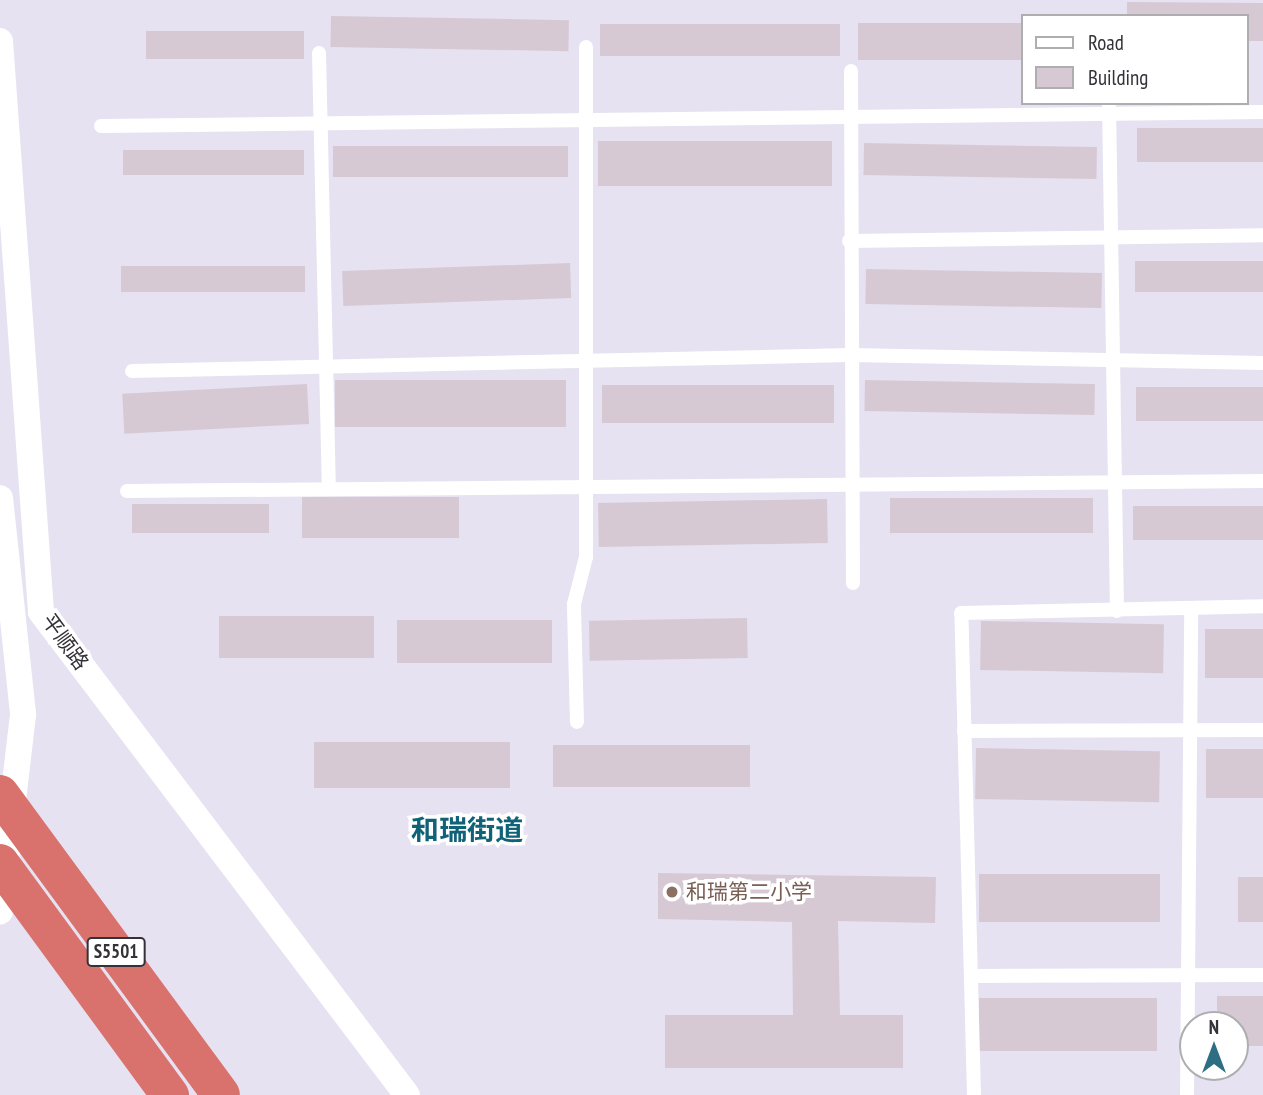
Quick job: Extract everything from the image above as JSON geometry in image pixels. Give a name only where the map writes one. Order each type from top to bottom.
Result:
[{"type":"highway","name":"S5501","points":[[0,794],[220,1095]]},
{"type":"highway","name":"S5501","points":[[0,863],[170,1095]]},
{"type":"street","name":"平顺路","points":[[0,41],[3,134],[41,612],[407,1095]]},
{"type":"street","points":[[0,498],[23,715],[0,912]]},
{"type":"lane","points":[[577,722],[574,604],[586,557],[586,47]]},
{"type":"lane","points":[[319,53],[329,487]]},
{"type":"lane","points":[[851,71],[848,117],[853,583]]},
{"type":"lane","points":[[101,127],[848,117],[1109,109],[1263,112]]},
{"type":"lane","points":[[1109,109],[1116,360],[1117,611]]},
{"type":"lane","points":[[849,241],[1263,235]]},
{"type":"lane","points":[[132,371],[850,355],[1263,363]]},
{"type":"lane","points":[[127,491],[329,487],[1263,481]]},
{"type":"lane","points":[[974,1095],[961,614],[1263,606]]},
{"type":"lane","points":[[1187,1095],[1191,608]]},
{"type":"lane","points":[[964,731],[1190,734],[1263,730]]},
{"type":"lane","points":[[972,976],[1263,975]]},
{"type":"building","points":[[1127,2],[1263,3],[1263,41],[1249,41],[1249,14],[1127,14]]},
{"type":"building","points":[[331,16],[569,20],[568,51],[330,47]]},
{"type":"building","points":[[858,23],[1021,23],[1021,60],[858,60]]},
{"type":"building","points":[[600,24],[840,24],[840,56],[600,56]]},
{"type":"building","points":[[146,31],[304,31],[304,59],[146,59]]},
{"type":"building","points":[[1137,128],[1263,128],[1263,162],[1137,162]]},
{"type":"building","points":[[598,141],[832,141],[832,186],[598,186]]},
{"type":"building","points":[[864,143],[1097,147],[1096,179],[863,175]]},
{"type":"building","points":[[333,146],[568,146],[568,177],[333,177]]},
{"type":"building","points":[[123,150],[304,150],[304,175],[123,175]]},
{"type":"building","points":[[1135,261],[1263,261],[1263,292],[1135,292]]},
{"type":"building","points":[[570,263],[571,298],[343,306],[342,271]]},
{"type":"building","points":[[121,266],[305,266],[305,292],[121,292]]},
{"type":"building","points":[[866,269],[1102,273],[1101,308],[865,304]]},
{"type":"building","points":[[335,380],[566,380],[566,427],[335,427]]},
{"type":"building","points":[[865,380],[1095,384],[1094,415],[864,411]]},
{"type":"building","points":[[307,384],[309,424],[124,434],[122,394]]},
{"type":"building","points":[[602,385],[834,385],[834,423],[602,423]]},
{"type":"building","points":[[1136,387],[1263,387],[1263,421],[1136,421]]},
{"type":"building","points":[[302,497],[459,497],[459,538],[302,538]]},
{"type":"building","points":[[890,498],[1093,498],[1093,533],[890,533]]},
{"type":"building","points":[[827,499],[828,543],[599,547],[598,503]]},
{"type":"building","points":[[132,504],[269,504],[269,533],[132,533]]},
{"type":"building","points":[[1133,506],[1263,506],[1263,540],[1133,540]]},
{"type":"building","points":[[219,616],[374,616],[374,658],[219,658]]},
{"type":"building","points":[[747,618],[748,658],[590,661],[589,621]]},
{"type":"building","points":[[397,620],[552,620],[552,663],[397,663]]},
{"type":"building","points":[[981,621],[1164,624],[1163,673],[980,670]]},
{"type":"building","points":[[1205,629],[1263,629],[1263,678],[1205,678]]},
{"type":"building","points":[[314,742],[510,742],[510,788],[314,788]]},
{"type":"building","points":[[553,745],[750,745],[750,787],[553,787]]},
{"type":"building","points":[[976,748],[1160,751],[1159,802],[975,799]]},
{"type":"building","points":[[1206,749],[1263,749],[1263,798],[1206,798]]},
{"type":"building","points":[[658,873],[936,877],[935,923],[838,921],[840,1015],[903,1015],[903,1068],[665,1068],[665,1015],[793,1015],[792,922],[658,919]]},
{"type":"building","points":[[979,874],[1160,874],[1160,922],[979,922]]},
{"type":"building","points":[[1238,877],[1263,877],[1263,922],[1238,922]]},
{"type":"building","points":[[1217,996],[1263,996],[1263,1046],[1249,1046],[1249,1011],[1217,1011]]},
{"type":"building","points":[[979,998],[1157,998],[1157,1051],[979,1051]]},
{"type":"place","name":"和瑞第二小学","points":[[672,892]]},
{"type":"district","name":"和瑞街道","points":[[467,830]]}]
